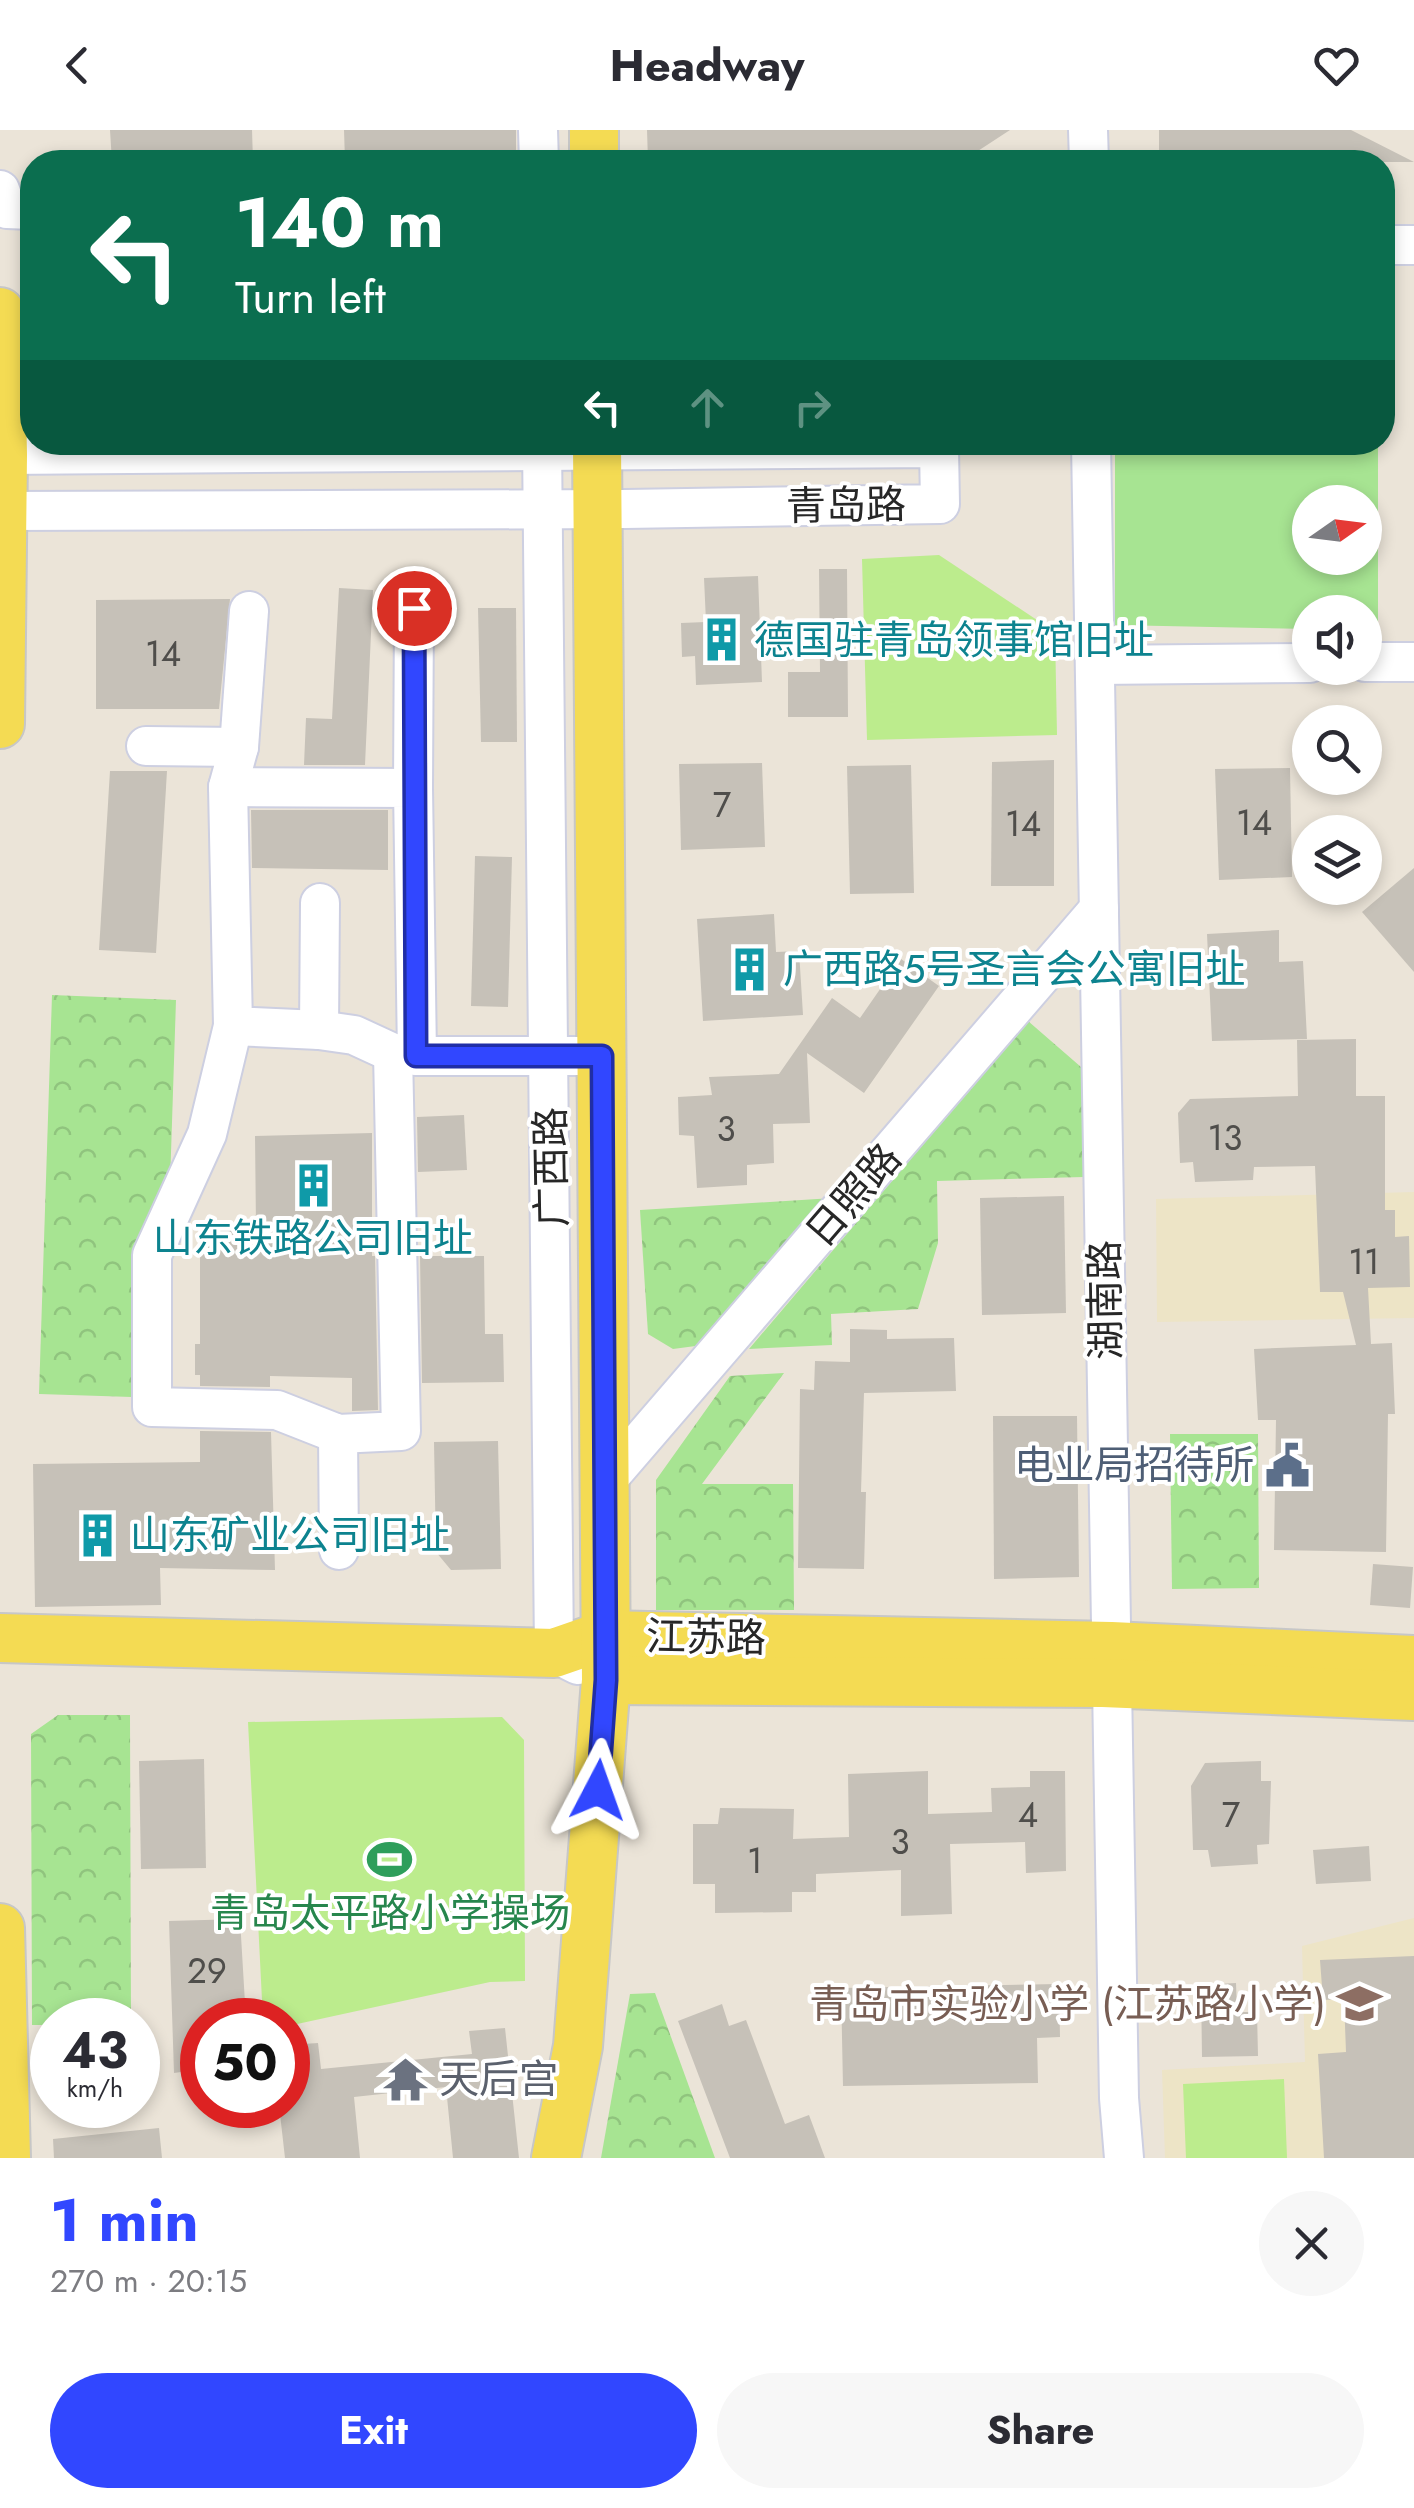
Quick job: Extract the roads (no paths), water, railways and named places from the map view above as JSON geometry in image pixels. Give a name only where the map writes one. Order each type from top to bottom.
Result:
[{"type":"main road","points":[[0,312],[0,724]]},
{"type":"main road","name":"广西路","points":[[556,2158],[578,2046],[606,1658],[597,455]]},
{"type":"main road","name":"江苏路","points":[[0,1638],[554,1653],[606,1658],[1111,1665],[1414,1660]]},
{"type":"main road","name":"江苏路","points":[[1111,1665],[1414,1696]]},
{"type":"main road","points":[[0,1928],[6,2158]]},
{"type":"street","points":[[0,190],[7,209],[20,210]]},
{"type":"street","name":"青岛路","points":[[3,455],[20,454]]},
{"type":"street","points":[[96,455],[110,510]]},
{"type":"street","points":[[464,455],[466,510]]},
{"type":"street","name":"广西路","points":[[542,455],[554,1653]]},
{"type":"street","name":"青岛路","points":[[2,512],[940,504],[939,455]]},
{"type":"street","name":"湖南路","points":[[1091,455],[1119,2098],[1124,2158]]},
{"type":"street","points":[[249,611],[239,747],[228,787],[233,1026],[207,1134],[152,1256],[152,1407],[278,1410],[338,1434],[400,1432],[414,608]]},
{"type":"street","points":[[1382,662],[1414,662]]},
{"type":"street","points":[[1096,665],[1292,663]]},
{"type":"street","points":[[146,746],[239,747]]},
{"type":"street","points":[[228,787],[413,788]]},
{"type":"street","points":[[318,1030],[320,904]]},
{"type":"street","name":"日照路","points":[[606,1480],[1099,908]]},
{"type":"street","points":[[233,1026],[354,1035],[405,1055],[602,1056]]},
{"type":"street","points":[[338,1434],[338,1550]]},
{"type":"place","name":"德国驻青岛领事馆旧址","points":[[721,640]]},
{"type":"place","name":"广西路5号圣言会公寓旧址","points":[[750,969]]},
{"type":"place","name":"山东铁路公司旧址","points":[[313,1185]]},
{"type":"place","name":"电业局招待所","points":[[1287,1465]]},
{"type":"place","name":"山东矿业公司旧址","points":[[97,1535]]},
{"type":"place","name":"青岛太平路小学操场","points":[[390,1860]]},
{"type":"place","name":"青岛市实验小学 (江苏路小学)","points":[[1359,2004]]},
{"type":"place","name":"天后宫","points":[[406,2079]]}]
